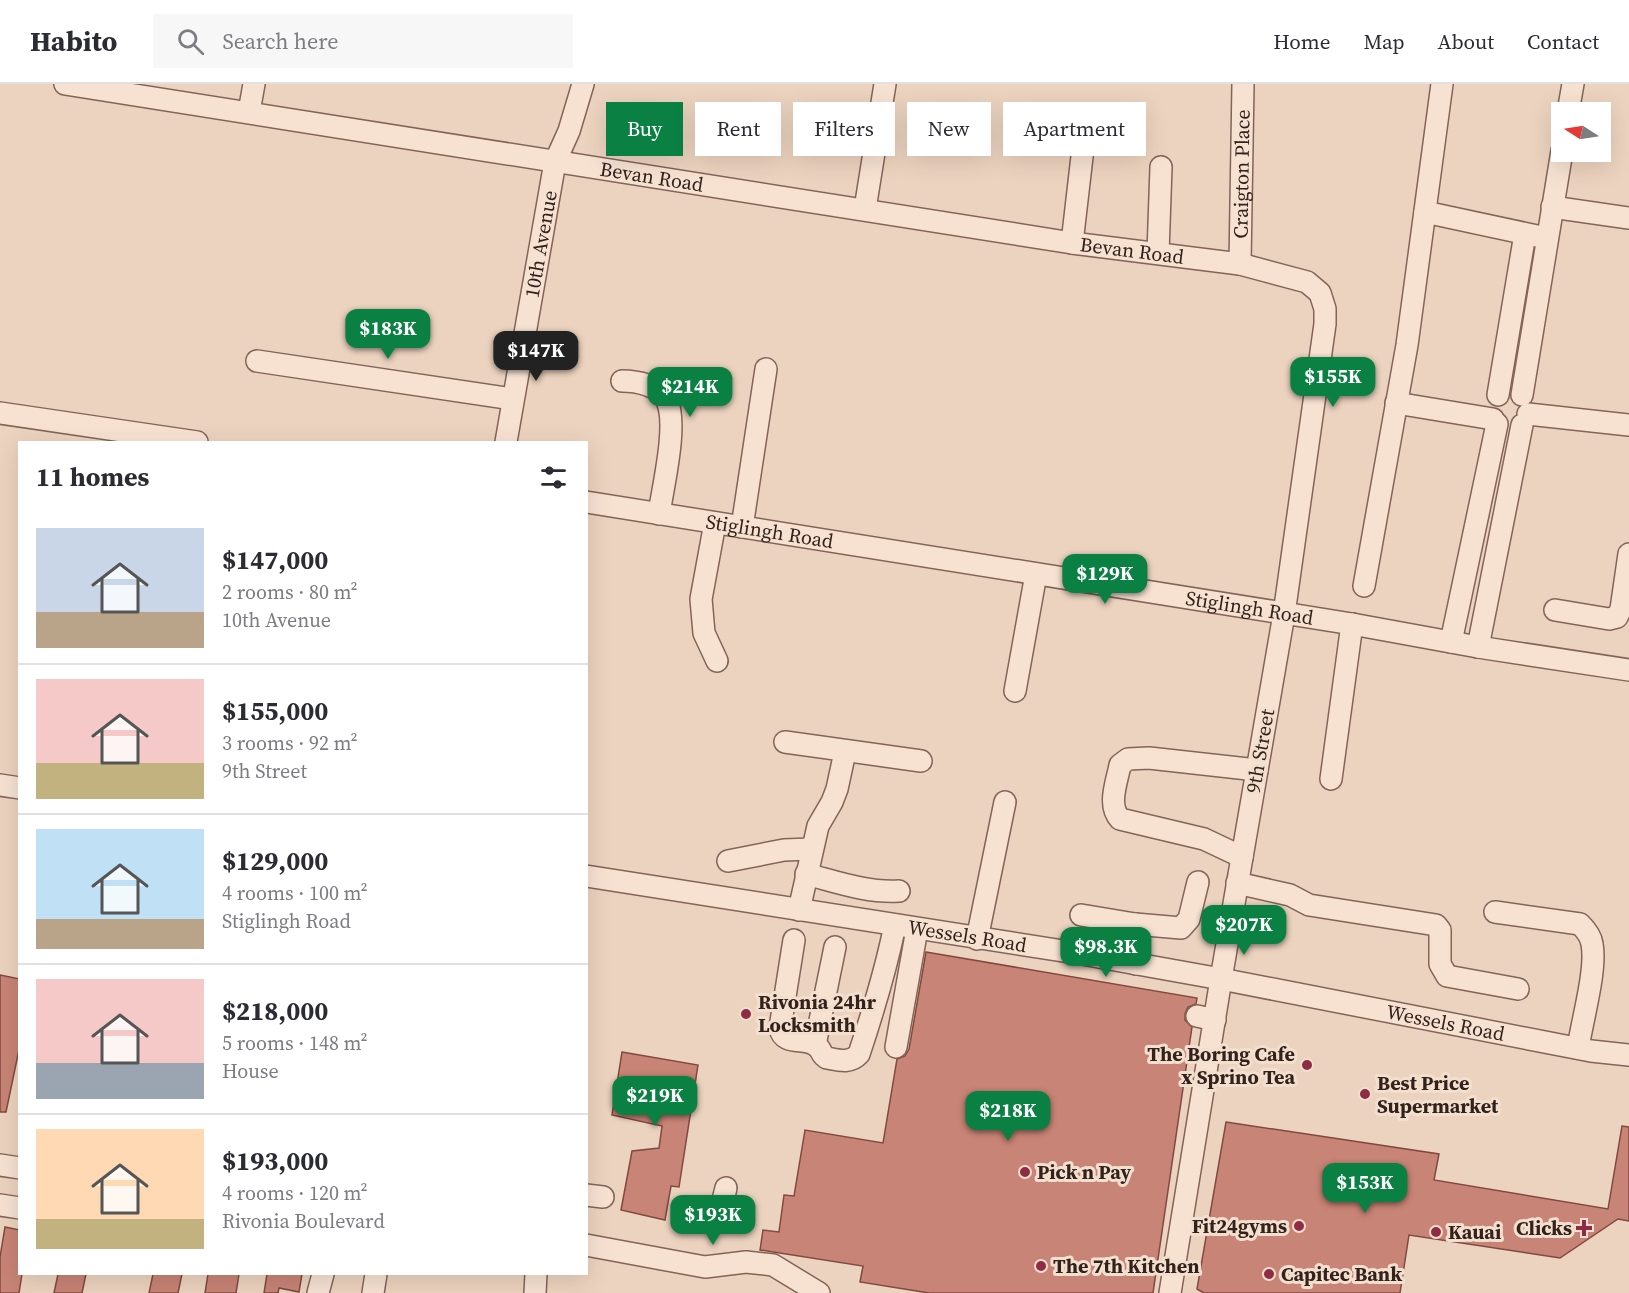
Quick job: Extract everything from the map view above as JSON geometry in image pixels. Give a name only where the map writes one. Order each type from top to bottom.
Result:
[{"type":"street","name":"Bevan Road","points":[[65,84],[1072,243],[1240,264]]},
{"type":"street","points":[[249,112],[254,84]]},
{"type":"street","name":"10th Avenue","points":[[506,441],[555,162],[569,131],[583,84]]},
{"type":"street","points":[[865,209],[885,84]]},
{"type":"street","name":"Craigton Place","points":[[1240,264],[1243,84]]},
{"type":"street","points":[[1364,586],[1407,345],[1442,84]]},
{"type":"street","points":[[1570,102],[1573,84]]},
{"type":"street","points":[[1072,243],[1082,156]]},
{"type":"street","points":[[1478,647],[1524,411],[1546,238],[1560,162]]},
{"type":"street","points":[[1158,254],[1161,167]]},
{"type":"street","points":[[1552,207],[1629,218]]},
{"type":"street","points":[[1425,212],[1546,238]]},
{"type":"street","points":[[1451,642],[1495,421],[1491,406],[1498,395],[1525,234]]},
{"type":"street","name":"9th Street","points":[[1170,1293],[1206,1018],[1221,979],[1284,614],[1325,309],[1320,293],[1307,282],[1240,264]]},
{"type":"street","points":[[257,361],[513,399]]},
{"type":"street","points":[[742,527],[766,369]]},
{"type":"street","points":[[621,381],[636,381],[653,388],[663,395],[669,408],[671,427],[659,514]]},
{"type":"street","points":[[1498,395],[1510,391],[1524,411],[1629,425]]},
{"type":"street","points":[[1396,403],[1495,421],[1509,429],[1524,411]]},
{"type":"street","points":[[0,413],[179,441]]},
{"type":"street","name":"Stiglingh Road","points":[[588,502],[1629,670]]},
{"type":"street","points":[[715,523],[701,599],[704,633],[717,661]]},
{"type":"street","points":[[1555,610],[1609,619],[1617,617],[1621,609],[1629,554]]},
{"type":"street","points":[[1015,691],[1036,574]]},
{"type":"street","points":[[1331,779],[1352,624]]},
{"type":"street","points":[[785,742],[921,761]]},
{"type":"street","points":[[799,910],[811,849],[818,826],[837,789],[845,752]]},
{"type":"street","points":[[1242,857],[1204,839],[1120,819],[1113,809],[1113,801],[1120,765],[1128,759],[1149,758],[1257,770]]},
{"type":"street","points":[[0,785],[18,788]]},
{"type":"street","points":[[977,939],[1005,802]]},
{"type":"street","points":[[728,861],[784,849],[811,849]]},
{"type":"street","points":[[806,874],[882,892],[899,891]]},
{"type":"street","name":"Wessels Road","points":[[588,876],[1136,964],[1578,1048],[1629,1055]]},
{"type":"street","points":[[1081,915],[1135,924],[1181,928],[1189,919],[1198,882]]},
{"type":"street","points":[[1237,883],[1290,895],[1309,905],[1436,925],[1440,930],[1440,964],[1447,976],[1518,989]]},
{"type":"street","points":[[1495,912],[1580,924],[1587,931],[1592,942],[1594,957],[1578,1048]]},
{"type":"street","points":[[1135,924],[1136,964]]},
{"type":"street","points":[[794,940],[780,1028],[781,1034],[785,1038],[815,1045],[826,1058],[848,1061],[859,1054],[880,983],[877,970],[890,925]]},
{"type":"street","points":[[896,1047],[917,929]]},
{"type":"street","points":[[815,1045],[835,947]]},
{"type":"street","points":[[0,1165],[18,1168]]},
{"type":"street","points":[[719,1216],[726,1188]]},
{"type":"street","points":[[0,1205],[18,1208]]},
{"type":"street","points":[[588,1245],[705,1266],[746,1262],[773,1265],[819,1293]]},
{"type":"street","points":[[318,1293],[323,1275]]},
{"type":"street","points":[[374,1293],[376,1275]]},
{"type":"street","points":[[535,1293],[536,1275]]},
{"type":"building","points":[[926,952],[1197,998],[1196,1004],[1188,1007],[1185,1014],[1185,1020],[1192,1027],[1153,1293],[929,1293],[860,1282],[863,1266],[760,1250],[763,1230],[779,1232],[784,1195],[794,1196],[805,1130],[883,1143],[897,1059],[905,1056],[909,1049]]},
{"type":"building","points":[[0,975],[18,979],[18,1055],[6,1112],[0,1112]]},
{"type":"building","points":[[622,1052],[698,1065],[679,1187],[671,1186],[665,1220],[621,1210],[632,1151],[659,1148],[662,1126],[612,1115]]},
{"type":"building","points":[[1226,1122],[1439,1154],[1434,1180],[1608,1209],[1622,1126],[1629,1127],[1629,1221],[1618,1219],[1560,1258],[1409,1235],[1400,1293],[1204,1293],[1197,1289]]},
{"type":"building","points":[[5,1227],[18,1230],[18,1275],[22,1275],[19,1293],[0,1293],[0,1257]]},
{"type":"building","points":[[58,1275],[86,1275],[82,1293],[54,1293]]},
{"type":"building","points":[[153,1275],[182,1275],[178,1293],[149,1293]]},
{"type":"building","points":[[208,1275],[239,1275],[236,1293],[205,1293]]},
{"type":"building","points":[[267,1275],[302,1275],[299,1292],[279,1288],[278,1293],[264,1293]]},
{"type":"place","name":"Rivonia 24hr Locksmith","points":[[746,1014]]},
{"type":"place","name":"The Boring Cafe x Sprino Tea","points":[[1307,1065]]},
{"type":"place","name":"Best Price Supermarket","points":[[1365,1094]]},
{"type":"place","name":"Pick n Pay","points":[[1025,1172]]},
{"type":"place","name":"Fit24gyms","points":[[1299,1226]]},
{"type":"place","name":"Clicks","points":[[1584,1228]]},
{"type":"place","name":"Kauai","points":[[1436,1232]]},
{"type":"place","name":"The 7th Kitchen","points":[[1041,1266]]},
{"type":"place","name":"Capitec Bank","points":[[1269,1274]]}]
